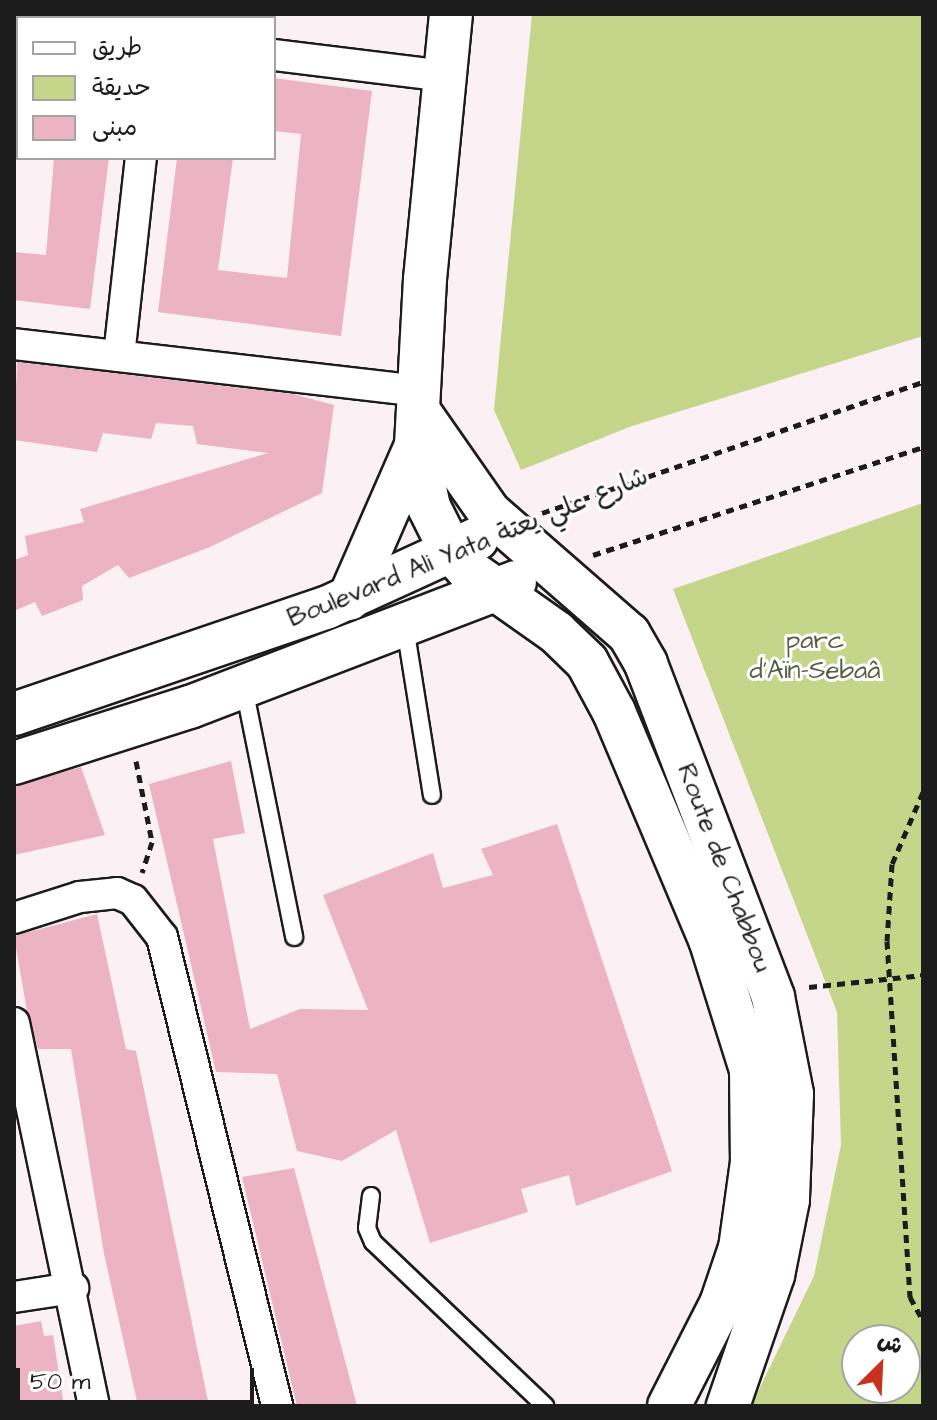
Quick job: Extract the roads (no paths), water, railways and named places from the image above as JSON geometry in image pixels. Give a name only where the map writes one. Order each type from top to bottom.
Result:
[{"type":"street","points":[[349,599],[419,417],[425,279],[451,14]]},
{"type":"street","points":[[276,55],[446,76]]},
{"type":"street","points":[[119,356],[141,160]]},
{"type":"street","points":[[14,344],[119,356],[419,417]]},
{"type":"street","name":"Route de Chabbou","points":[[419,417],[504,527],[557,567],[629,634],[646,664],[773,997],[791,1081],[789,1185],[773,1275],[728,1406]]},
{"type":"street","name":"Route de Chabbou","points":[[419,417],[429,507],[451,551],[492,590],[556,632],[587,662],[607,699],[710,939],[751,1070],[752,1162],[740,1248],[721,1304],[669,1406]]},
{"type":"street","name":"Boulevard Ali Yata شارع علي يعتة","points":[[14,714],[173,664],[349,599],[504,527]]},
{"type":"street","name":"Boulevard Ali Yata شارع علي يعتة","points":[[14,763],[130,728],[404,621],[557,567]]},
{"type":"street","points":[[14,918],[102,892],[133,900],[162,937],[277,1406]]},
{"type":"street","points":[[14,1023],[73,1288],[94,1406]]},
{"type":"street","points":[[14,1297],[73,1288]]},
{"type":"lane","points":[[404,621],[432,795]]},
{"type":"lane","points":[[244,686],[294,937]]},
{"type":"lane","points":[[371,1196],[367,1228],[373,1242],[545,1406]]},
{"type":"park label","name":"parc d'Aïn-Sebaâ","points":[[815,656]]}]
